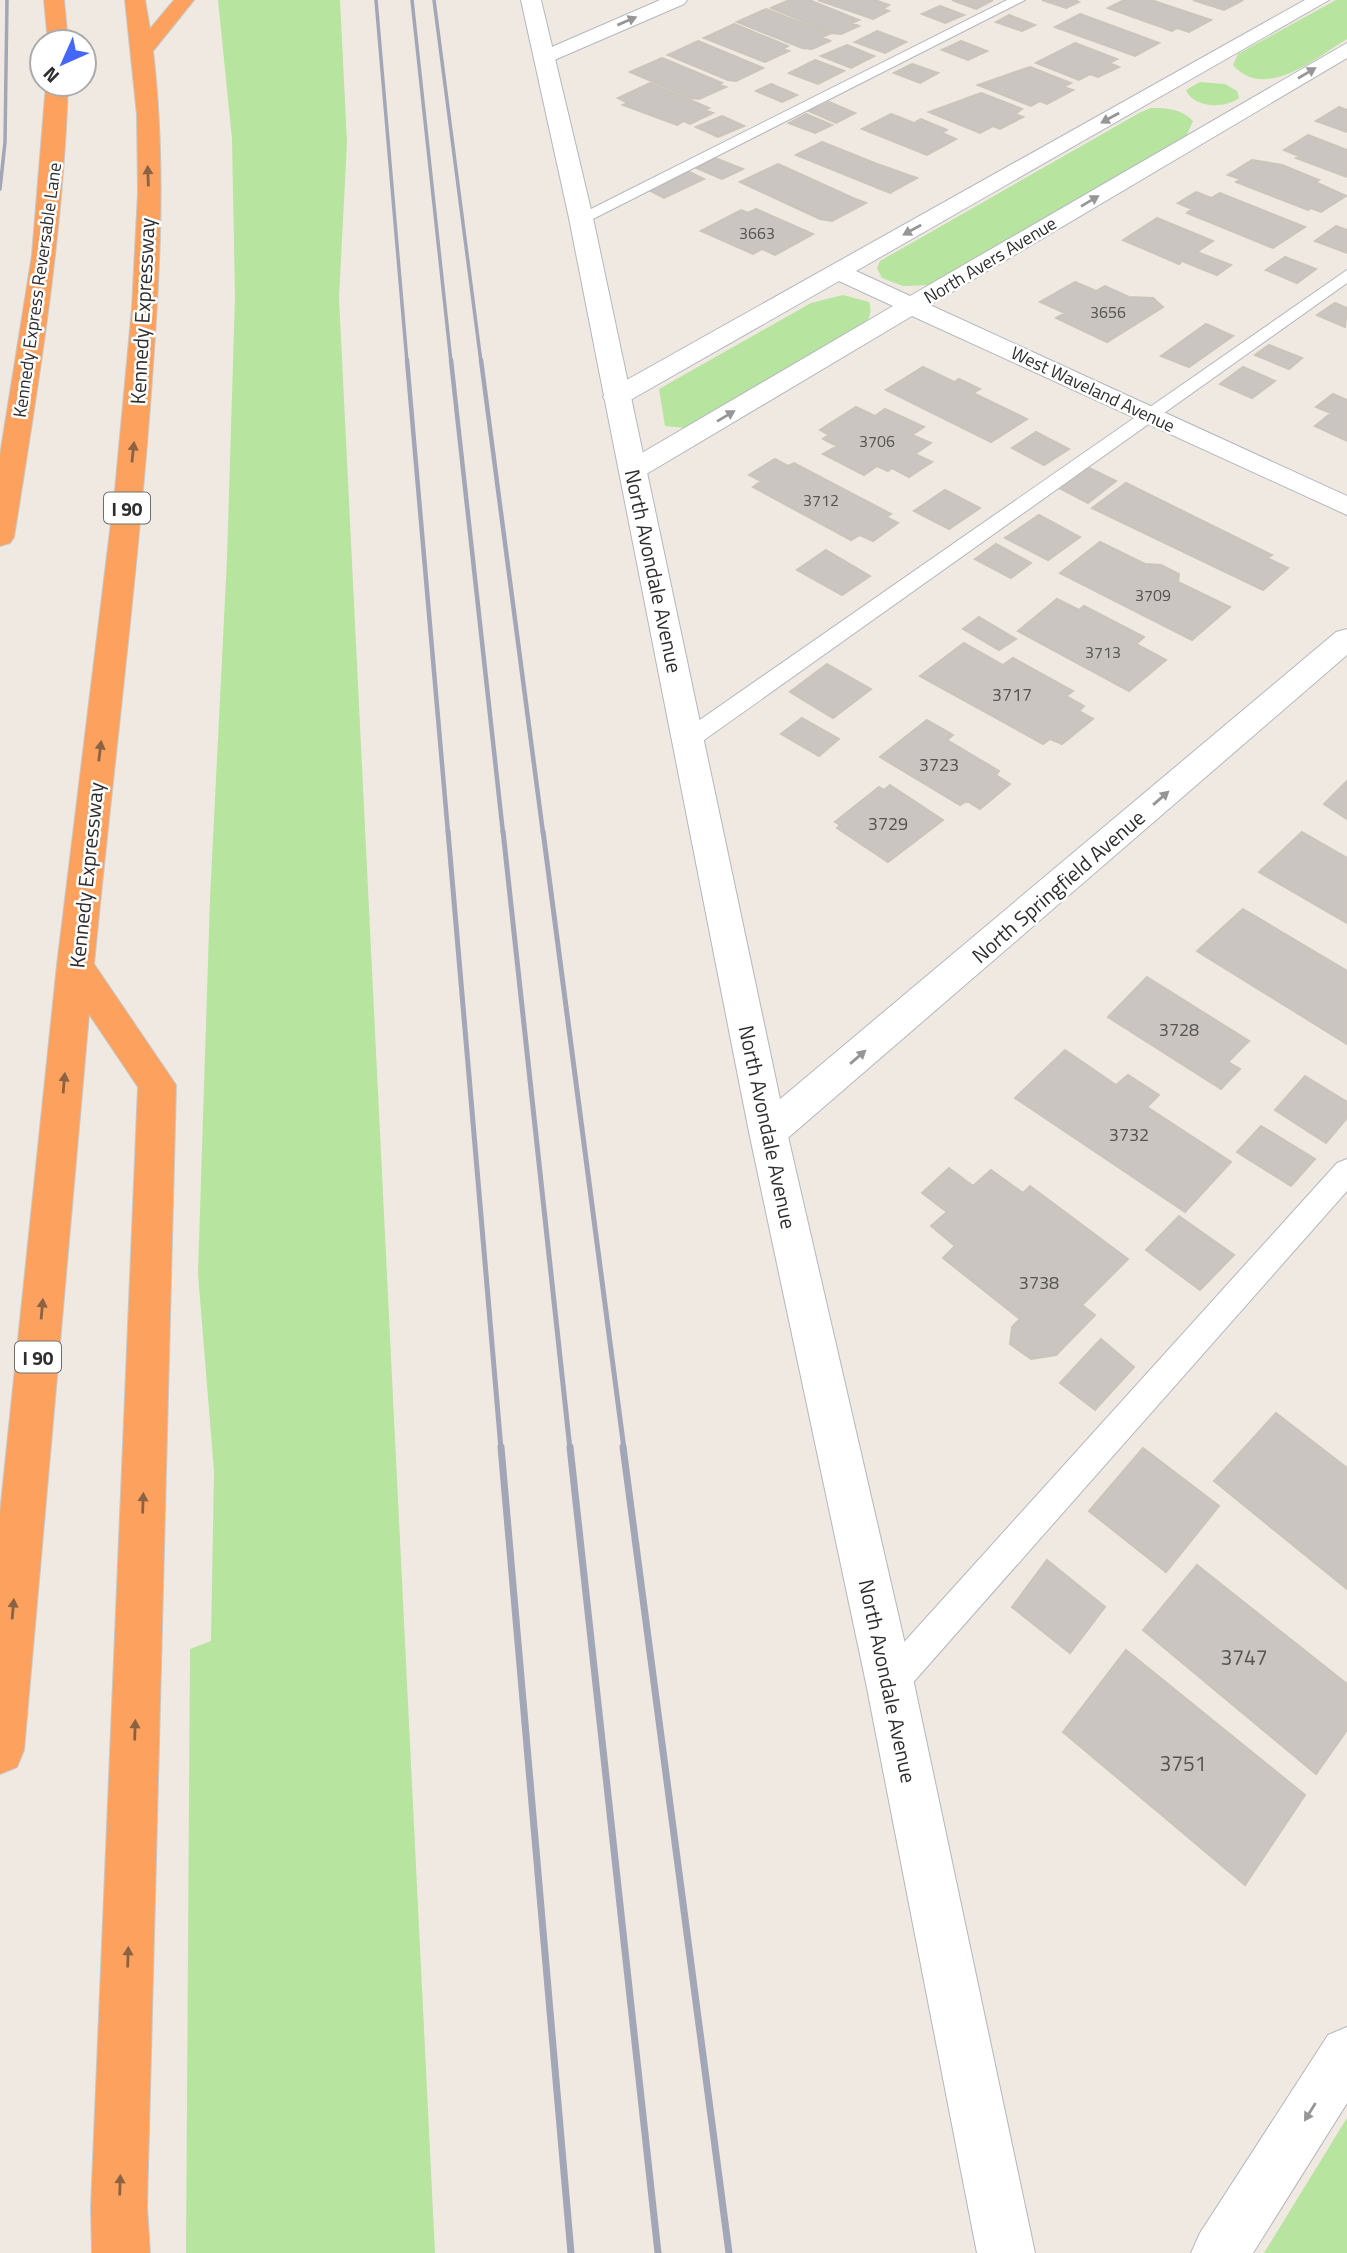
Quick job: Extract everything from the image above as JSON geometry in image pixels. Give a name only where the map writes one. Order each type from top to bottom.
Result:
[{"type":"highway","points":[[54,0],[57,28]]},
{"type":"highway","name":"Kennedy Expressway","points":[[0,1750],[75,965],[118,590],[142,342],[149,193],[145,48],[135,0]]},
{"type":"highway","points":[[145,48],[184,0]]},
{"type":"highway","name":"Kennedy Express Reversable Lane","points":[[0,537],[48,238],[56,160],[57,98]]},
{"type":"highway","points":[[75,965],[157,1085],[120,2194],[121,2253]]},
{"type":"street","name":"North Avondale Avenue","points":[[531,0],[581,218],[768,1132],[890,1683],[1006,2253]]},
{"type":"street","points":[[545,57],[677,0]]},
{"type":"street","points":[[616,397],[1319,0]]},
{"type":"street","name":"North Avers Avenue","points":[[633,470],[1347,49]]},
{"type":"street","points":[[1204,64],[1228,73]]},
{"type":"street","points":[[1253,82],[1277,91]]},
{"type":"street","points":[[1151,95],[1175,104]]},
{"type":"street","points":[[1200,113],[1225,122]]},
{"type":"street","name":"West Waveland Avenue","points":[[838,272],[1347,507]]},
{"type":"street","name":"North Springfield Avenue","points":[[768,1132],[1347,639]]},
{"type":"street","points":[[1220,2253],[1347,2054]]},
{"type":"lane","points":[[581,218],[1018,0]]},
{"type":"lane","points":[[689,739],[1347,275]]},
{"type":"lane","points":[[890,1683],[1347,1171]]},
{"type":"green space","points":[[218,0],[340,0],[347,142],[339,298],[435,2253],[186,2253],[190,1649],[211,1641],[214,1471],[198,1274],[210,899],[227,559],[235,297],[232,139]]},
{"type":"green space","points":[[1336,0],[1347,0],[1347,39],[1321,56],[1291,73],[1275,78],[1260,79],[1246,75],[1233,65],[1238,54]]},
{"type":"green space","points":[[1200,82],[1225,84],[1237,91],[1239,98],[1226,104],[1202,103],[1190,96],[1186,90]]},
{"type":"green space","points":[[1151,108],[1174,110],[1189,117],[1193,121],[1186,137],[930,285],[903,286],[882,278],[877,268],[880,261]]},
{"type":"green space","points":[[843,295],[869,302],[869,317],[860,331],[685,428],[665,426],[659,389],[811,303]]},
{"type":"green space","points":[[1347,2118],[1347,2253],[1264,2253]]},
{"type":"building","points":[[789,0],[809,0],[859,20],[852,23],[859,26],[841,34],[831,33],[771,8]]},
{"type":"building","points":[[818,0],[875,0],[889,5],[883,9],[889,11],[873,19]]},
{"type":"building","points":[[952,0],[993,0],[976,9]]},
{"type":"building","points":[[1042,0],[1075,0],[1079,2],[1066,8]]},
{"type":"building","points":[[1124,0],[1151,0],[1211,20],[1189,32],[1177,28],[1172,31],[1108,8]]},
{"type":"building","points":[[1193,0],[1243,0],[1224,10]]},
{"type":"building","points":[[940,6],[964,15],[945,23],[922,14]]},
{"type":"building","points":[[766,9],[829,34],[822,37],[830,41],[812,49],[802,48],[737,22]]},
{"type":"building","points":[[1080,14],[1159,43],[1135,56],[1055,27]]},
{"type":"building","points":[[1009,15],[1035,25],[1022,31],[996,22]]},
{"type":"building","points":[[734,24],[788,46],[782,49],[789,51],[765,62],[704,38]]},
{"type":"building","points":[[877,31],[906,42],[885,53],[855,42]]},
{"type":"building","points":[[698,41],[763,68],[736,81],[728,80],[668,55]]},
{"type":"building","points":[[961,41],[987,51],[968,60],[942,50]]},
{"type":"building","points":[[1075,43],[1117,59],[1109,63],[1119,67],[1098,77],[1090,74],[1079,80],[1036,63]]},
{"type":"building","points":[[847,45],[874,56],[851,68],[821,56]]},
{"type":"building","points":[[662,58],[726,87],[699,99],[691,98],[630,72]]},
{"type":"building","points":[[815,60],[844,71],[818,84],[789,73]]},
{"type":"building","points":[[912,64],[938,73],[920,83],[894,73]]},
{"type":"building","points":[[1030,67],[1071,83],[1063,87],[1073,90],[1047,104],[1040,101],[1031,106],[978,85]]},
{"type":"building","points":[[650,83],[709,108],[704,110],[713,113],[690,124],[684,121],[677,125],[623,105],[628,103],[618,98]]},
{"type":"building","points":[[771,84],[797,95],[782,102],[756,91]]},
{"type":"building","points":[[981,93],[1022,109],[1015,114],[1023,117],[1000,129],[993,126],[980,133],[929,112]]},
{"type":"building","points":[[829,102],[855,113],[836,123],[809,111]]},
{"type":"building","points":[[1339,107],[1347,110],[1347,132],[1316,121]]},
{"type":"building","points":[[806,114],[832,125],[815,133],[789,123]]},
{"type":"building","points":[[891,114],[914,123],[921,119],[947,130],[942,133],[956,139],[927,155],[862,129]]},
{"type":"building","points":[[722,116],[744,126],[718,137],[696,127]]},
{"type":"building","points":[[1308,135],[1347,150],[1347,177],[1296,158],[1299,156],[1284,150]]},
{"type":"building","points":[[822,142],[917,178],[890,193],[796,155]]},
{"type":"building","points":[[715,158],[743,169],[722,179],[696,168]]},
{"type":"building","points":[[1252,160],[1282,165],[1319,180],[1315,182],[1346,196],[1321,212],[1311,208],[1308,210],[1236,182],[1240,179],[1228,175]]},
{"type":"building","points":[[778,164],[866,203],[832,221],[820,219],[740,182]]},
{"type":"building","points":[[687,171],[704,179],[664,198],[647,189]]},
{"type":"building","points":[[1196,192],[1211,198],[1220,193],[1305,227],[1273,248],[1187,213],[1192,209],[1178,203]]},
{"type":"building","points":[[756,209],[813,234],[775,255],[762,249],[753,254],[701,231],[741,210],[748,213]]},
{"type":"building","points":[[1157,218],[1213,241],[1197,252],[1231,265],[1217,275],[1182,261],[1179,264],[1123,240]]},
{"type":"building","points":[[1336,226],[1347,230],[1347,253],[1315,241]]},
{"type":"building","points":[[1285,257],[1316,269],[1297,283],[1266,270]]},
{"type":"building","points":[[1075,282],[1096,291],[1105,286],[1129,297],[1153,298],[1163,307],[1107,342],[1056,318],[1065,313],[1040,302]]},
{"type":"building","points":[[1335,303],[1347,308],[1345,327],[1317,315]]},
{"type":"building","points":[[1206,324],[1233,336],[1189,367],[1161,356]]},
{"type":"building","points":[[1269,345],[1302,358],[1289,369],[1255,355]]},
{"type":"building","points":[[923,367],[954,382],[959,379],[980,389],[973,393],[1027,419],[991,442],[886,390]]},
{"type":"building","points":[[1243,367],[1275,381],[1252,398],[1220,384]]},
{"type":"building","points":[[1333,394],[1347,400],[1347,441],[1315,426],[1331,413],[1316,407]]},
{"type":"building","points":[[856,407],[875,416],[885,409],[924,427],[912,435],[931,443],[915,454],[932,462],[909,477],[892,468],[888,471],[877,466],[864,475],[823,454],[837,446],[823,439],[829,435],[820,430]]},
{"type":"building","points":[[1036,432],[1069,449],[1044,465],[1012,448]]},
{"type":"building","points":[[775,459],[788,466],[794,463],[891,514],[886,517],[898,523],[873,541],[860,535],[851,540],[753,487],[761,481],[749,475]]},
{"type":"building","points":[[1089,468],[1116,481],[1088,503],[1059,488]]},
{"type":"building","points":[[1126,483],[1272,555],[1267,558],[1288,568],[1263,590],[1092,508]]},
{"type":"building","points":[[945,490],[980,508],[949,529],[914,511]]},
{"type":"building","points":[[1039,515],[1080,537],[1048,560],[1005,538]]},
{"type":"building","points":[[1100,542],[1145,564],[1161,565],[1179,574],[1178,582],[1230,607],[1192,640],[1060,573]]},
{"type":"building","points":[[996,544],[1031,563],[1011,578],[975,559]]},
{"type":"building","points":[[826,550],[870,576],[842,595],[797,570]]},
{"type":"building","points":[[1057,599],[1079,610],[1084,606],[1144,637],[1136,644],[1166,660],[1129,691],[1018,631]]},
{"type":"building","points":[[979,617],[1016,639],[999,650],[963,629]]},
{"type":"building","points":[[964,643],[1003,665],[1013,658],[1073,691],[1066,696],[1084,706],[1079,711],[1093,719],[1062,744],[1050,739],[1043,744],[920,676]]},
{"type":"building","points":[[827,664],[871,689],[833,718],[790,692]]},
{"type":"building","points":[[802,718],[839,739],[819,756],[781,734]]},
{"type":"building","points":[[927,720],[953,735],[947,740],[999,771],[996,775],[1010,784],[980,809],[967,801],[960,805],[880,757]]},
{"type":"building","points":[[1347,781],[1347,819],[1324,804]]},
{"type":"building","points":[[890,785],[943,820],[888,862],[837,828],[840,825],[835,822],[879,787],[884,790]]},
{"type":"building","points":[[1302,832],[1347,858],[1347,923],[1259,872]]},
{"type":"building","points":[[1243,909],[1347,971],[1347,1044],[1197,951]]},
{"type":"building","points":[[1147,977],[1249,1041],[1228,1062],[1240,1069],[1221,1089],[1108,1017]]},
{"type":"building","points":[[1065,1050],[1116,1085],[1128,1075],[1159,1095],[1147,1107],[1231,1162],[1185,1212],[1015,1098]]},
{"type":"building","points":[[1305,1076],[1347,1102],[1347,1118],[1326,1143],[1275,1110]]},
{"type":"building","points":[[1261,1126],[1315,1159],[1291,1186],[1237,1152]]},
{"type":"building","points":[[949,1168],[973,1186],[991,1170],[1023,1193],[1030,1186],[1128,1259],[1082,1305],[1095,1315],[1056,1355],[1031,1359],[1010,1344],[1012,1327],[1020,1319],[943,1258],[955,1246],[931,1226],[947,1212],[922,1193]]},
{"type":"building","points":[[1179,1216],[1234,1255],[1200,1290],[1146,1250]]},
{"type":"building","points":[[1101,1339],[1134,1367],[1095,1410],[1060,1383]]},
{"type":"building","points":[[1276,1413],[1347,1468],[1347,1589],[1214,1481]]},
{"type":"building","points":[[1143,1448],[1219,1506],[1166,1572],[1089,1511]]},
{"type":"building","points":[[1047,1560],[1105,1607],[1070,1653],[1012,1607]]},
{"type":"building","points":[[1197,1565],[1347,1684],[1347,1730],[1316,1774],[1143,1630]]},
{"type":"building","points":[[1126,1650],[1305,1795],[1245,1885],[1063,1732]]},
{"type":"railway","points":[[0,189],[5,142],[7,0]]},
{"type":"railway","points":[[376,0],[407,362]]},
{"type":"railway","points":[[412,0],[451,362]]},
{"type":"railway","points":[[434,0],[481,362]]},
{"type":"railway","points":[[407,360],[448,833]]},
{"type":"railway","points":[[451,360],[503,833]]},
{"type":"railway","points":[[481,360],[543,833]]},
{"type":"railway","points":[[448,831],[501,1449]]},
{"type":"railway","points":[[503,831],[570,1449]]},
{"type":"railway","points":[[543,831],[624,1449]]},
{"type":"railway","points":[[501,1447],[571,2253]]},
{"type":"railway","points":[[570,1447],[658,2253]]},
{"type":"railway","points":[[623,1447],[729,2253]]}]
